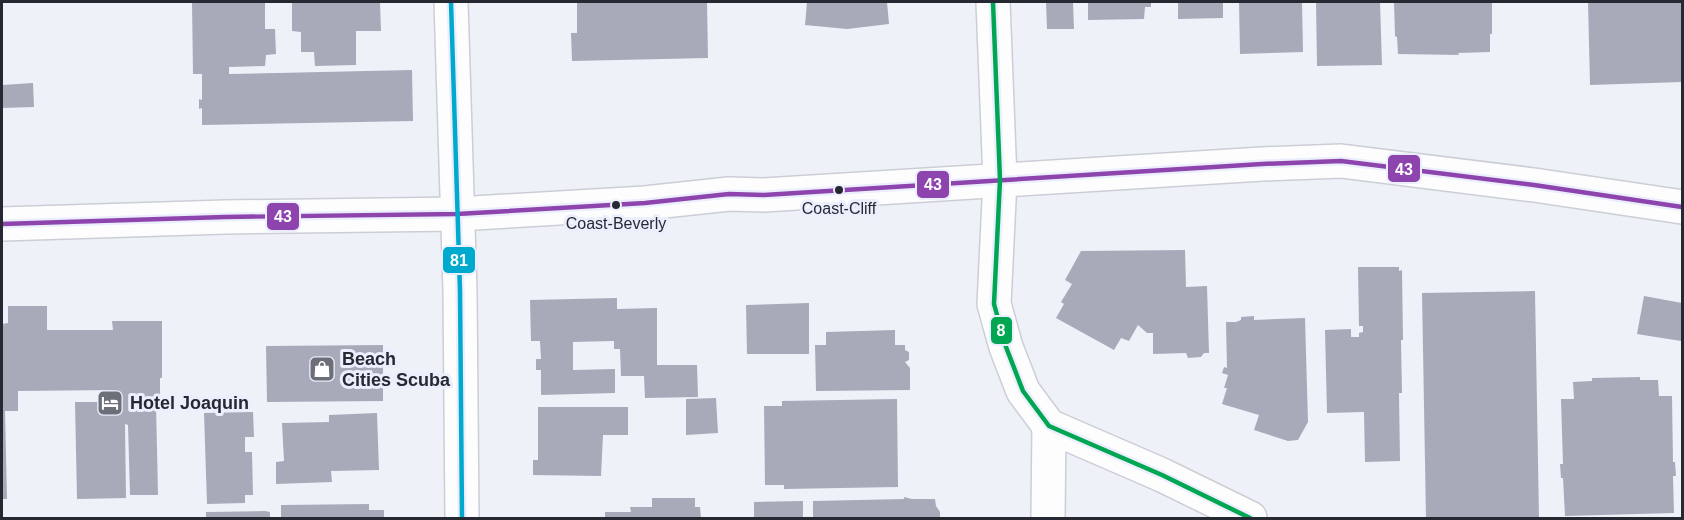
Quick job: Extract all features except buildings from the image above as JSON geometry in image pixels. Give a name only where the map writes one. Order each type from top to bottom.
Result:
[{"type":"main road","points":[[452,2],[460,291],[462,519]]},
{"type":"main road","points":[[993,2],[1000,180],[994,304],[1006,347],[1023,391],[1049,426],[1162,475],[1250,519]]},
{"type":"main road","points":[[2,224],[225,217],[457,214],[645,203],[729,194],[764,195],[1341,161],[1534,185],[1683,207]]},
{"type":"main road","points":[[1048,519],[1049,426]]},
{"type":"transit line","name":"81","points":[[451,2],[460,291],[462,518]]},
{"type":"transit line","name":"8","points":[[993,2],[1000,180],[994,304],[1006,347],[1023,391],[1049,426],[1162,475],[1250,518]]},
{"type":"transit line","name":"43","points":[[2,224],[225,217],[457,214],[645,203],[729,194],[764,195],[1341,161],[1534,185],[1682,207]]},
{"type":"place","name":"Coast-Cliff","points":[[839,190]]},
{"type":"place","name":"Coast-Beverly","points":[[616,205]]},
{"type":"place","name":"Beach Cities Scuba","points":[[322,369]]},
{"type":"place","name":"Hotel Joaquin","points":[[110,403]]}]
